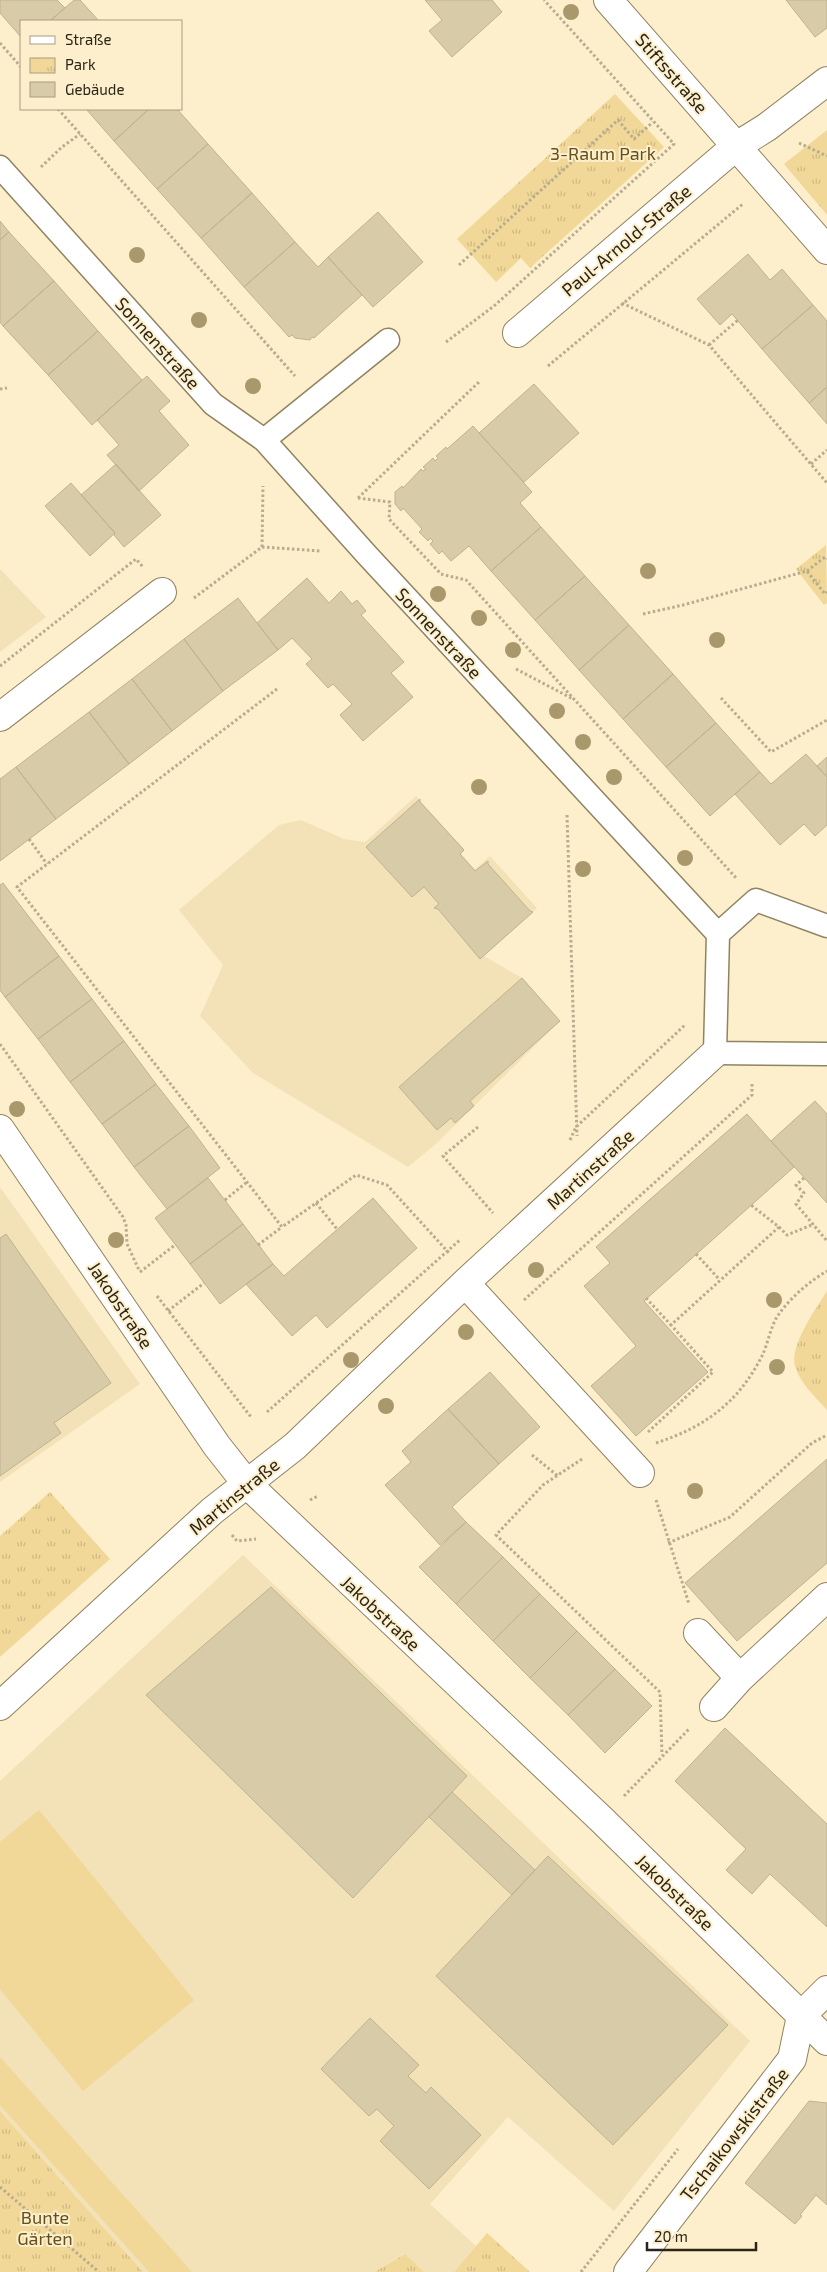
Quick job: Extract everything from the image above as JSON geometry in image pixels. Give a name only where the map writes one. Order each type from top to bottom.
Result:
[{"type":"street","name":"Stiftsstraße","points":[[608,0],[827,250]]},
{"type":"street","name":"Paul-Arnold-Straße","points":[[517,333],[735,147],[767,127],[827,81]]},
{"type":"street","name":"Sonnenstraße","points":[[0,167],[213,404],[264,440],[367,555],[718,934]]},
{"type":"street","points":[[264,440],[388,340]]},
{"type":"street","points":[[0,717],[162,592]]},
{"type":"street","points":[[827,926],[756,900],[718,934],[714,1053],[827,1054]]},
{"type":"street","name":"Martinstraße","points":[[0,1706],[212,1511],[295,1446],[464,1283],[714,1053]]},
{"type":"street","name":"Jakobstraße","points":[[0,1129],[217,1446],[247,1484],[602,1820],[827,2041]]},
{"type":"street","points":[[464,1283],[640,1473]]},
{"type":"street","points":[[714,1707],[740,1678],[827,1597]]},
{"type":"street","points":[[698,1633],[740,1678]]},
{"type":"street","points":[[801,2016],[827,1990]]},
{"type":"street","name":"Tschaikowskistraße","points":[[628,2272],[792,2058],[801,2016]]},
{"type":"path","points":[[446,342],[494,306],[674,144],[544,0]]},
{"type":"path","points":[[0,43],[20,66]]},
{"type":"path","points":[[59,110],[316,399]]},
{"type":"path","points":[[459,265],[618,120],[634,139],[653,122]]},
{"type":"path","points":[[42,166],[62,147],[80,134]]},
{"type":"path","points":[[548,366],[767,183]]},
{"type":"path","points":[[622,303],[709,345],[827,483]]},
{"type":"path","points":[[709,345],[738,320]]},
{"type":"path","points":[[334,518],[358,498],[480,381]]},
{"type":"path","points":[[0,389],[7,388]]},
{"type":"path","points":[[811,464],[827,450]]},
{"type":"path","points":[[358,498],[390,502],[389,519],[441,574],[466,580],[756,900]]},
{"type":"path","points":[[262,546],[367,555]]},
{"type":"path","points":[[643,614],[807,571],[826,557]]},
{"type":"path","points":[[807,571],[825,594],[827,592]]},
{"type":"path","points":[[277,689],[16,887],[282,1227]]},
{"type":"path","points":[[721,698],[771,752],[827,720]]},
{"type":"path","points":[[566,770],[577,1141]]},
{"type":"path","points":[[29,839],[48,864]]},
{"type":"path","points":[[569,1141],[576,1127],[688,1023],[715,1022]]},
{"type":"path","points":[[0,1044],[123,1217],[126,1225],[127,1244],[140,1272],[146,1280]]},
{"type":"path","points":[[499,1322],[752,1096],[754,1054]]},
{"type":"path","points":[[477,1195],[443,1156],[478,1127]]},
{"type":"path","points":[[258,1245],[356,1175],[387,1185],[438,1241]]},
{"type":"path","points":[[804,1178],[796,1185],[804,1193],[796,1204],[827,1241]]},
{"type":"path","points":[[225,1200],[247,1182]]},
{"type":"path","points":[[316,1203],[337,1230]]},
{"type":"path","points":[[751,1205],[787,1234],[814,1224]]},
{"type":"path","points":[[487,1215],[498,1209]]},
{"type":"path","points":[[671,1325],[779,1227]]},
{"type":"path","points":[[268,1412],[462,1238]]},
{"type":"path","points":[[140,1272],[175,1245]]},
{"type":"path","points":[[696,1254],[719,1280]]},
{"type":"path","points":[[605,1435],[619,1443],[635,1445],[655,1444],[676,1437],[711,1419],[726,1405],[751,1374],[764,1350],[778,1314],[816,1278],[827,1271]]},
{"type":"path","points":[[168,1310],[204,1283]]},
{"type":"path","points":[[157,1295],[251,1417]]},
{"type":"path","points":[[635,1445],[713,1372],[646,1298]]},
{"type":"path","points":[[668,1543],[730,1517],[812,1443],[827,1435]]},
{"type":"path","points":[[532,1455],[558,1476]]},
{"type":"path","points":[[578,1464],[543,1485],[496,1535],[660,1692],[662,1756]]},
{"type":"path","points":[[640,1473],[651,1485],[698,1633]]},
{"type":"path","points":[[602,1820],[690,1729]]},
{"type":"path","points":[[0,2187],[99,2272]]},
{"type":"shaded area","points":[[0,569],[46,617],[0,652]]},
{"type":"shaded area","points":[[416,796],[465,850],[461,854],[475,869],[490,856],[537,908],[484,956],[522,978],[560,1021],[438,1142],[408,1167],[253,1073],[200,1016],[223,965],[179,910],[279,825],[301,820],[344,839],[365,842]]},
{"type":"shaded area","points":[[0,1187],[140,1384],[0,1482]]},
{"type":"shaded area","points":[[243,1555],[750,2041],[614,2211],[508,2117],[430,2204],[476,2246],[454,2272],[424,2272],[404,2254],[374,2272],[143,2272],[0,2111],[0,1781]]},
{"type":"green space","name":"3-Raum Park","points":[[615,94],[664,147],[530,268],[521,258],[496,282],[457,239]]},
{"type":"green space","points":[[827,130],[827,215],[784,164]]},
{"type":"green space","points":[[826,545],[827,603],[824,605],[796,569]]},
{"type":"green space","points":[[827,1291],[827,1410],[808,1390],[800,1378],[794,1358],[805,1327]]},
{"type":"green space","points":[[50,1492],[110,1559],[0,1657],[0,1536]]},
{"type":"green space","points":[[39,1810],[194,2000],[83,2091],[0,1989],[0,1842]]},
{"type":"green space","points":[[0,2057],[192,2272],[149,2272],[0,2105]]},
{"type":"green space","name":"Bunte Gärten","points":[[0,2111],[143,2272],[0,2272]]},
{"type":"green space","points":[[487,2233],[530,2272],[454,2272]]},
{"type":"green space","points":[[405,2254],[424,2272],[374,2272]]},
{"type":"building","points":[[0,0],[57,0],[65,8],[51,20],[20,20],[20,36],[0,13]]},
{"type":"building","points":[[74,0],[80,0],[98,20],[51,20]]},
{"type":"building","points":[[425,0],[492,0],[502,12],[452,57],[429,31],[442,20]]},
{"type":"building","points":[[786,0],[827,0],[827,28],[815,37]]},
{"type":"building","points":[[87,110],[148,110],[114,141]]},
{"type":"building","points":[[148,110],[178,110],[208,144],[157,189],[114,141]]},
{"type":"building","points":[[208,144],[252,193],[201,238],[157,189]]},
{"type":"building","points":[[252,193],[295,242],[244,287],[201,238]]},
{"type":"building","points":[[378,212],[423,262],[373,307],[328,257]]},
{"type":"building","points":[[0,221],[9,232],[0,240]]},
{"type":"building","points":[[9,232],[54,281],[3,326],[0,322],[0,240]]},
{"type":"building","points":[[295,242],[318,267],[328,257],[362,295],[310,340],[295,338],[292,335],[289,337],[244,287]]},
{"type":"building","points":[[748,254],[770,280],[782,269],[813,305],[762,349],[732,314],[720,325],[697,299]]},
{"type":"building","points":[[54,281],[98,331],[48,375],[3,326]]},
{"type":"building","points":[[813,305],[827,321],[827,387],[809,403],[762,349]]},
{"type":"building","points":[[98,331],[142,380],[92,425],[48,375]]},
{"type":"building","points":[[147,376],[170,401],[159,411],[189,445],[139,491],[107,455],[119,445],[97,420]]},
{"type":"building","points":[[534,384],[579,433],[524,482],[479,433]]},
{"type":"building","points":[[827,387],[827,424],[809,403]]},
{"type":"building","points":[[473,426],[532,492],[520,503],[541,527],[491,571],[469,546],[451,561],[442,551],[439,554],[430,544],[433,541],[430,538],[428,541],[419,532],[422,529],[403,508],[401,511],[395,504],[395,492],[402,486],[403,488],[421,469],[423,471],[426,469],[423,467],[433,458],[435,461],[438,458],[436,456]]},
{"type":"building","points":[[116,464],[161,515],[124,547],[114,535],[115,533],[81,495]]},
{"type":"building","points":[[71,483],[115,533],[90,556],[45,506]]},
{"type":"building","points":[[541,527],[585,576],[535,620],[491,571]]},
{"type":"building","points":[[585,576],[629,625],[579,670],[535,620]]},
{"type":"building","points":[[307,578],[329,603],[341,591],[352,604],[357,600],[366,611],[361,615],[404,662],[391,673],[413,697],[363,741],[340,715],[352,704],[333,684],[328,688],[306,664],[312,659],[292,638],[278,650],[257,623]]},
{"type":"building","points":[[238,598],[278,650],[223,691],[184,639]]},
{"type":"building","points":[[629,625],[673,674],[623,719],[579,670]]},
{"type":"building","points":[[184,639],[223,691],[172,731],[132,679]]},
{"type":"building","points":[[673,674],[716,723],[666,767],[623,719]]},
{"type":"building","points":[[132,679],[172,731],[129,764],[89,712]]},
{"type":"building","points":[[89,712],[129,764],[56,819],[16,767]]},
{"type":"building","points":[[716,723],[760,772],[710,816],[666,767]]},
{"type":"building","points":[[806,754],[827,777],[827,825],[815,836],[804,824],[780,845],[735,794],[760,772],[771,784]]},
{"type":"building","points":[[827,757],[827,777],[817,766]]},
{"type":"building","points":[[16,767],[56,819],[0,861],[0,779]]},
{"type":"building","points":[[420,799],[420,802],[464,850],[460,854],[475,871],[488,861],[488,864],[530,911],[533,912],[480,959],[438,909],[434,908],[439,904],[424,887],[412,897],[366,847]]},
{"type":"building","points":[[3,883],[59,956],[5,997],[0,990],[0,885]]},
{"type":"building","points":[[59,956],[92,999],[38,1039],[5,997]]},
{"type":"building","points":[[522,978],[560,1021],[470,1101],[474,1106],[455,1123],[451,1118],[437,1130],[399,1087]]},
{"type":"building","points":[[92,999],[124,1041],[70,1082],[38,1039]]},
{"type":"building","points":[[124,1041],[156,1084],[102,1124],[70,1082]]},
{"type":"building","points":[[156,1084],[189,1126],[134,1167],[102,1124]]},
{"type":"building","points":[[815,1101],[827,1114],[827,1203],[771,1141]]},
{"type":"building","points":[[747,1114],[794,1167],[644,1301],[708,1372],[636,1436],[591,1386],[636,1346],[584,1286],[610,1263],[596,1247]]},
{"type":"building","points":[[189,1126],[220,1168],[167,1209],[134,1167]]},
{"type":"building","points":[[208,1178],[243,1224],[190,1264],[155,1218]]},
{"type":"building","points":[[373,1198],[417,1248],[327,1328],[316,1315],[292,1336],[246,1284],[273,1264],[284,1276]]},
{"type":"building","points":[[243,1224],[273,1264],[220,1304],[190,1264]]},
{"type":"building","points":[[6,1234],[111,1383],[54,1423],[61,1433],[0,1476],[0,1238]]},
{"type":"building","points":[[490,1372],[540,1427],[499,1464],[448,1409]]},
{"type":"building","points":[[448,1409],[499,1464],[452,1507],[466,1522],[440,1545],[385,1485],[411,1462],[402,1451]]},
{"type":"building","points":[[827,1459],[827,1563],[737,1641],[685,1583]]},
{"type":"building","points":[[466,1522],[503,1557],[456,1604],[419,1567]]},
{"type":"building","points":[[503,1557],[540,1594],[493,1641],[456,1604]]},
{"type":"building","points":[[271,1587],[467,1776],[353,1898],[146,1695]]},
{"type":"building","points":[[540,1594],[577,1631],[530,1678],[493,1641]]},
{"type":"building","points":[[577,1631],[615,1669],[568,1715],[530,1678]]},
{"type":"building","points":[[615,1669],[652,1706],[605,1753],[568,1715]]},
{"type":"building","points":[[725,1728],[827,1824],[827,1927],[770,1874],[752,1894],[726,1870],[746,1849],[675,1781]]},
{"type":"building","points":[[452,1792],[535,1870],[512,1895],[429,1817]]},
{"type":"building","points":[[548,1856],[728,2025],[613,2145],[436,1976]]},
{"type":"building","points":[[370,2018],[419,2065],[408,2076],[426,2093],[431,2087],[481,2135],[429,2189],[380,2141],[394,2126],[377,2109],[369,2116],[321,2069]]},
{"type":"building","points":[[809,2101],[827,2103],[827,2205],[816,2195],[795,2224],[745,2183]]}]
